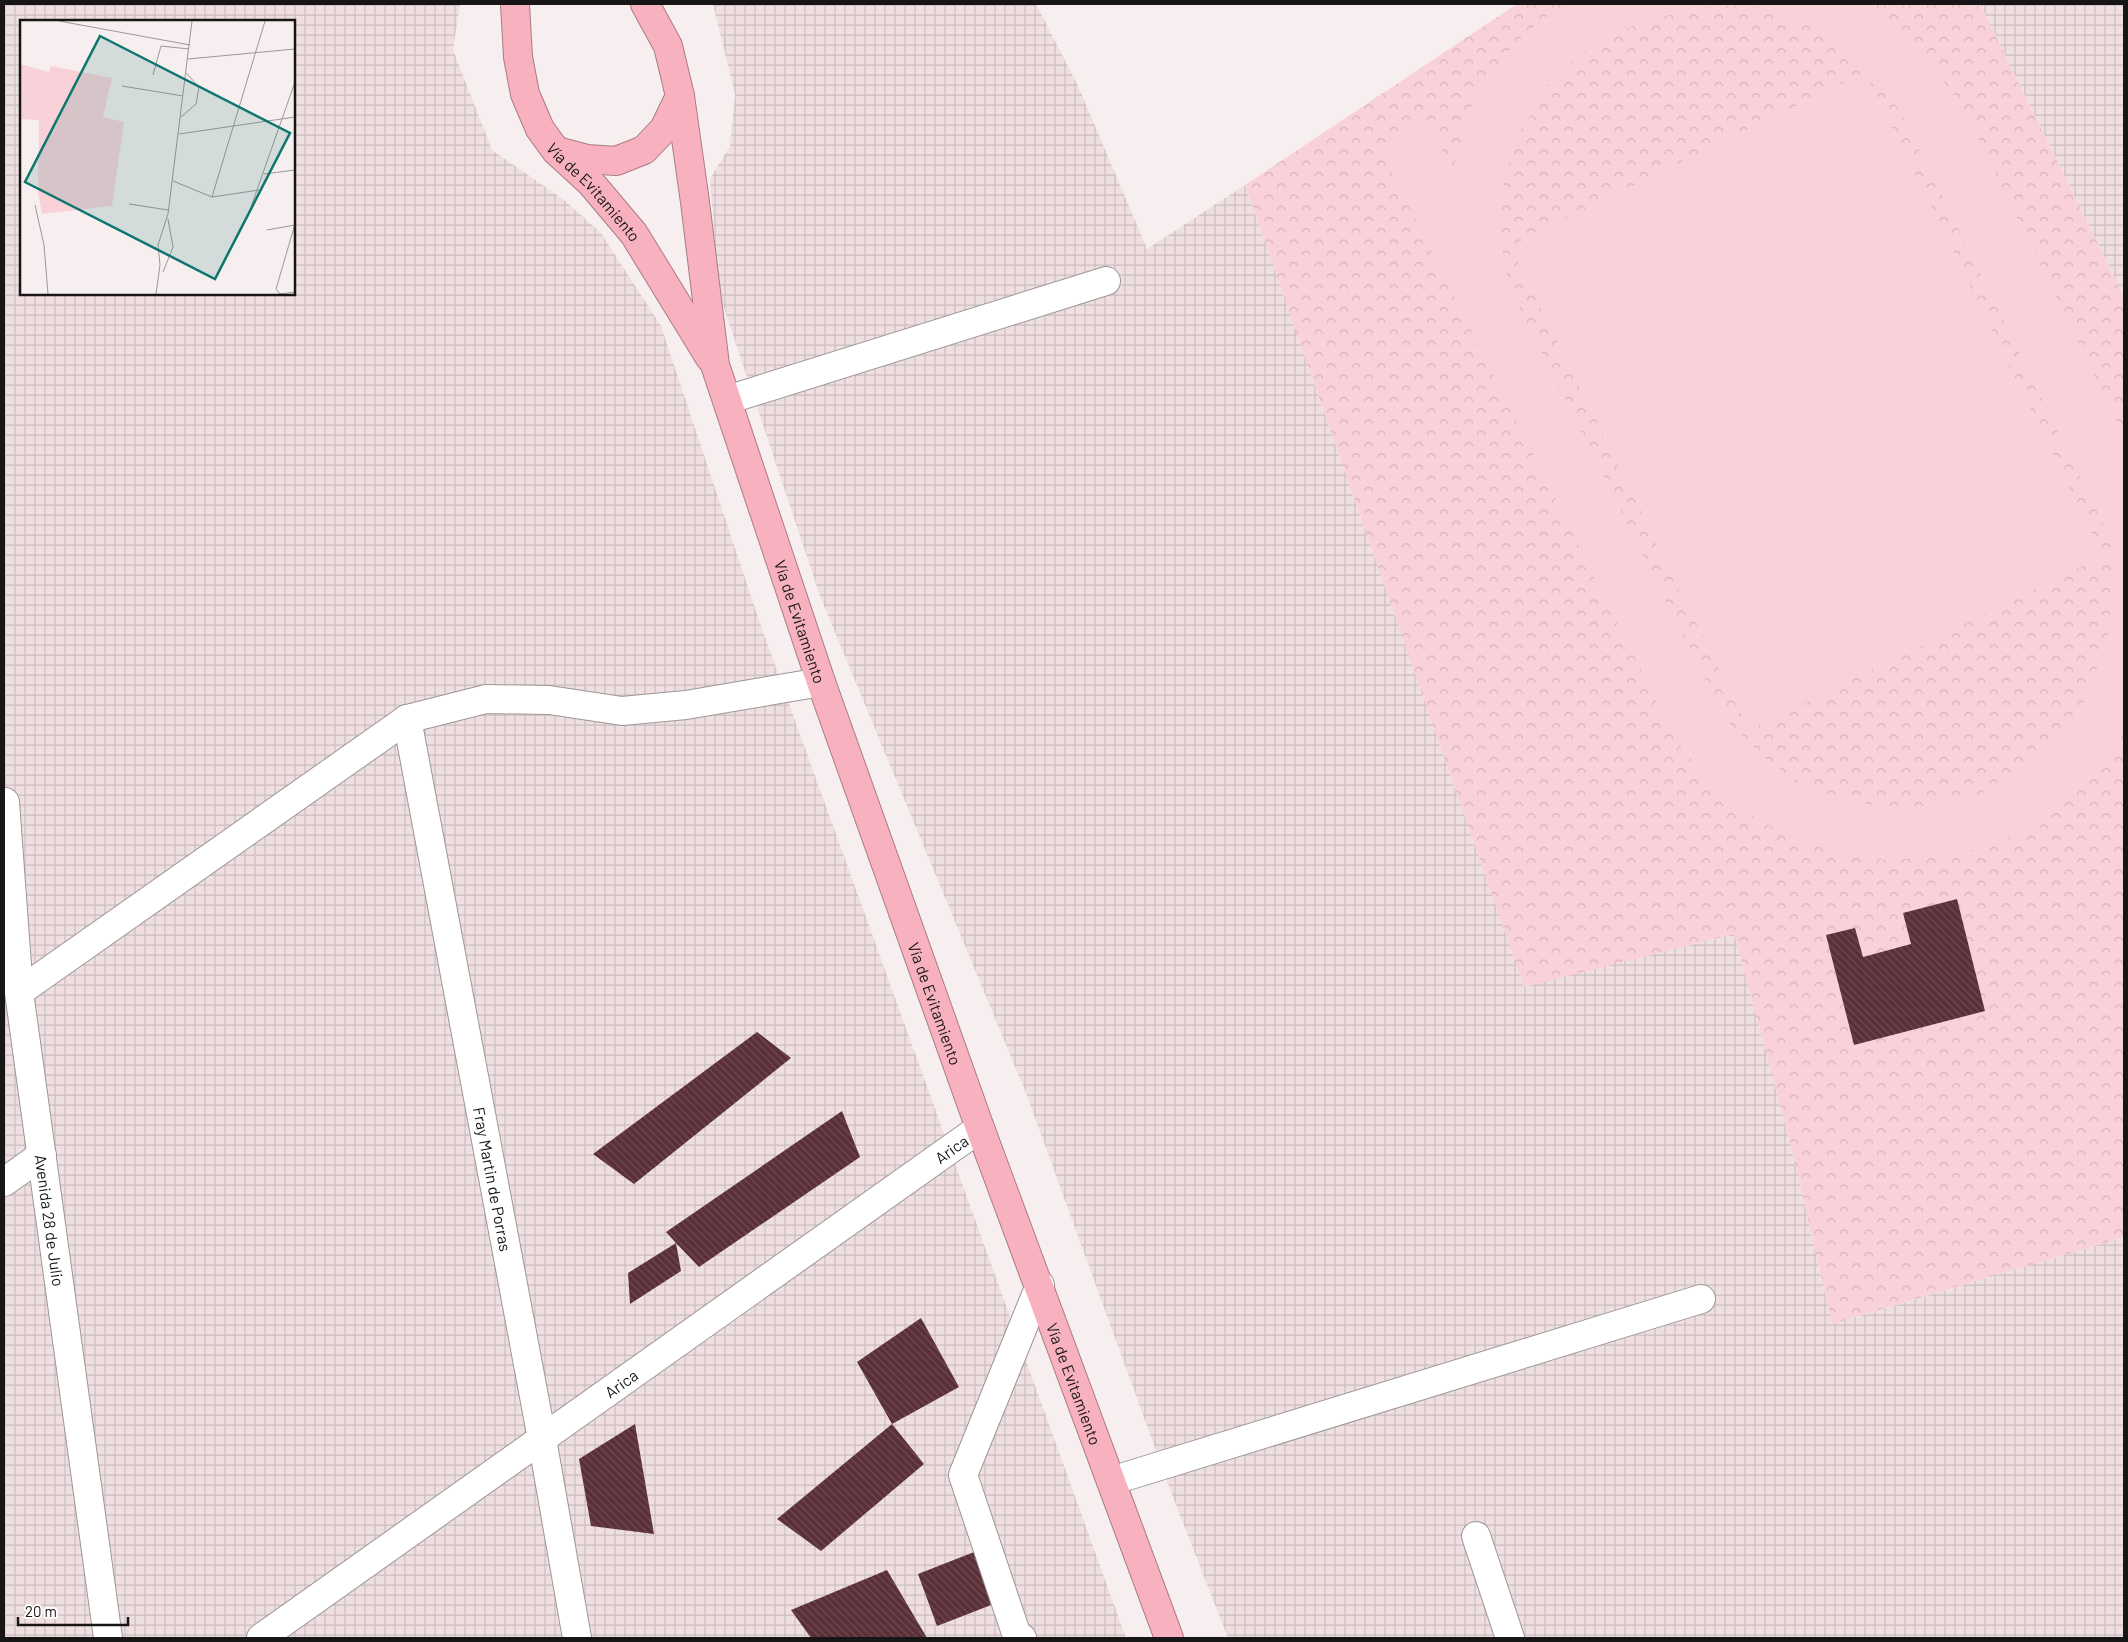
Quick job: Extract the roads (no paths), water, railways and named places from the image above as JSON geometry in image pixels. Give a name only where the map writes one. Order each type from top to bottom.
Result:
[{"type":"highway","name":"Vía de Evitamiento","points":[[515,4],[518,56],[525,94],[540,130],[556,151],[591,183],[634,234],[715,365]]},
{"type":"highway","name":"Vía de Evitamiento","points":[[645,4],[668,46],[680,96],[696,202],[715,365],[821,682],[980,1128],[1040,1285],[1169,1638]]},
{"type":"highway","points":[[556,151],[587,159],[616,161],[644,150],[664,129],[680,96]]},
{"type":"street","points":[[727,400],[1106,281]]},
{"type":"street","points":[[19,992],[407,719],[486,699],[549,700],[622,710],[686,705],[821,682]]},
{"type":"street","name":"Fray Martin de Porras","points":[[407,719],[542,1439],[577,1638]]},
{"type":"street","name":"Avenida 28 de Julio","points":[[5,802],[19,992],[108,1638]]},
{"type":"street","name":"Arica","points":[[261,1638],[980,1128]]},
{"type":"street","points":[[4,1182],[42,1154]]},
{"type":"street","points":[[1022,1638],[1017,1636],[963,1475],[1040,1285]]},
{"type":"street","points":[[1111,1481],[1701,1299]]},
{"type":"street","points":[[1476,1536],[1510,1638]]}]
